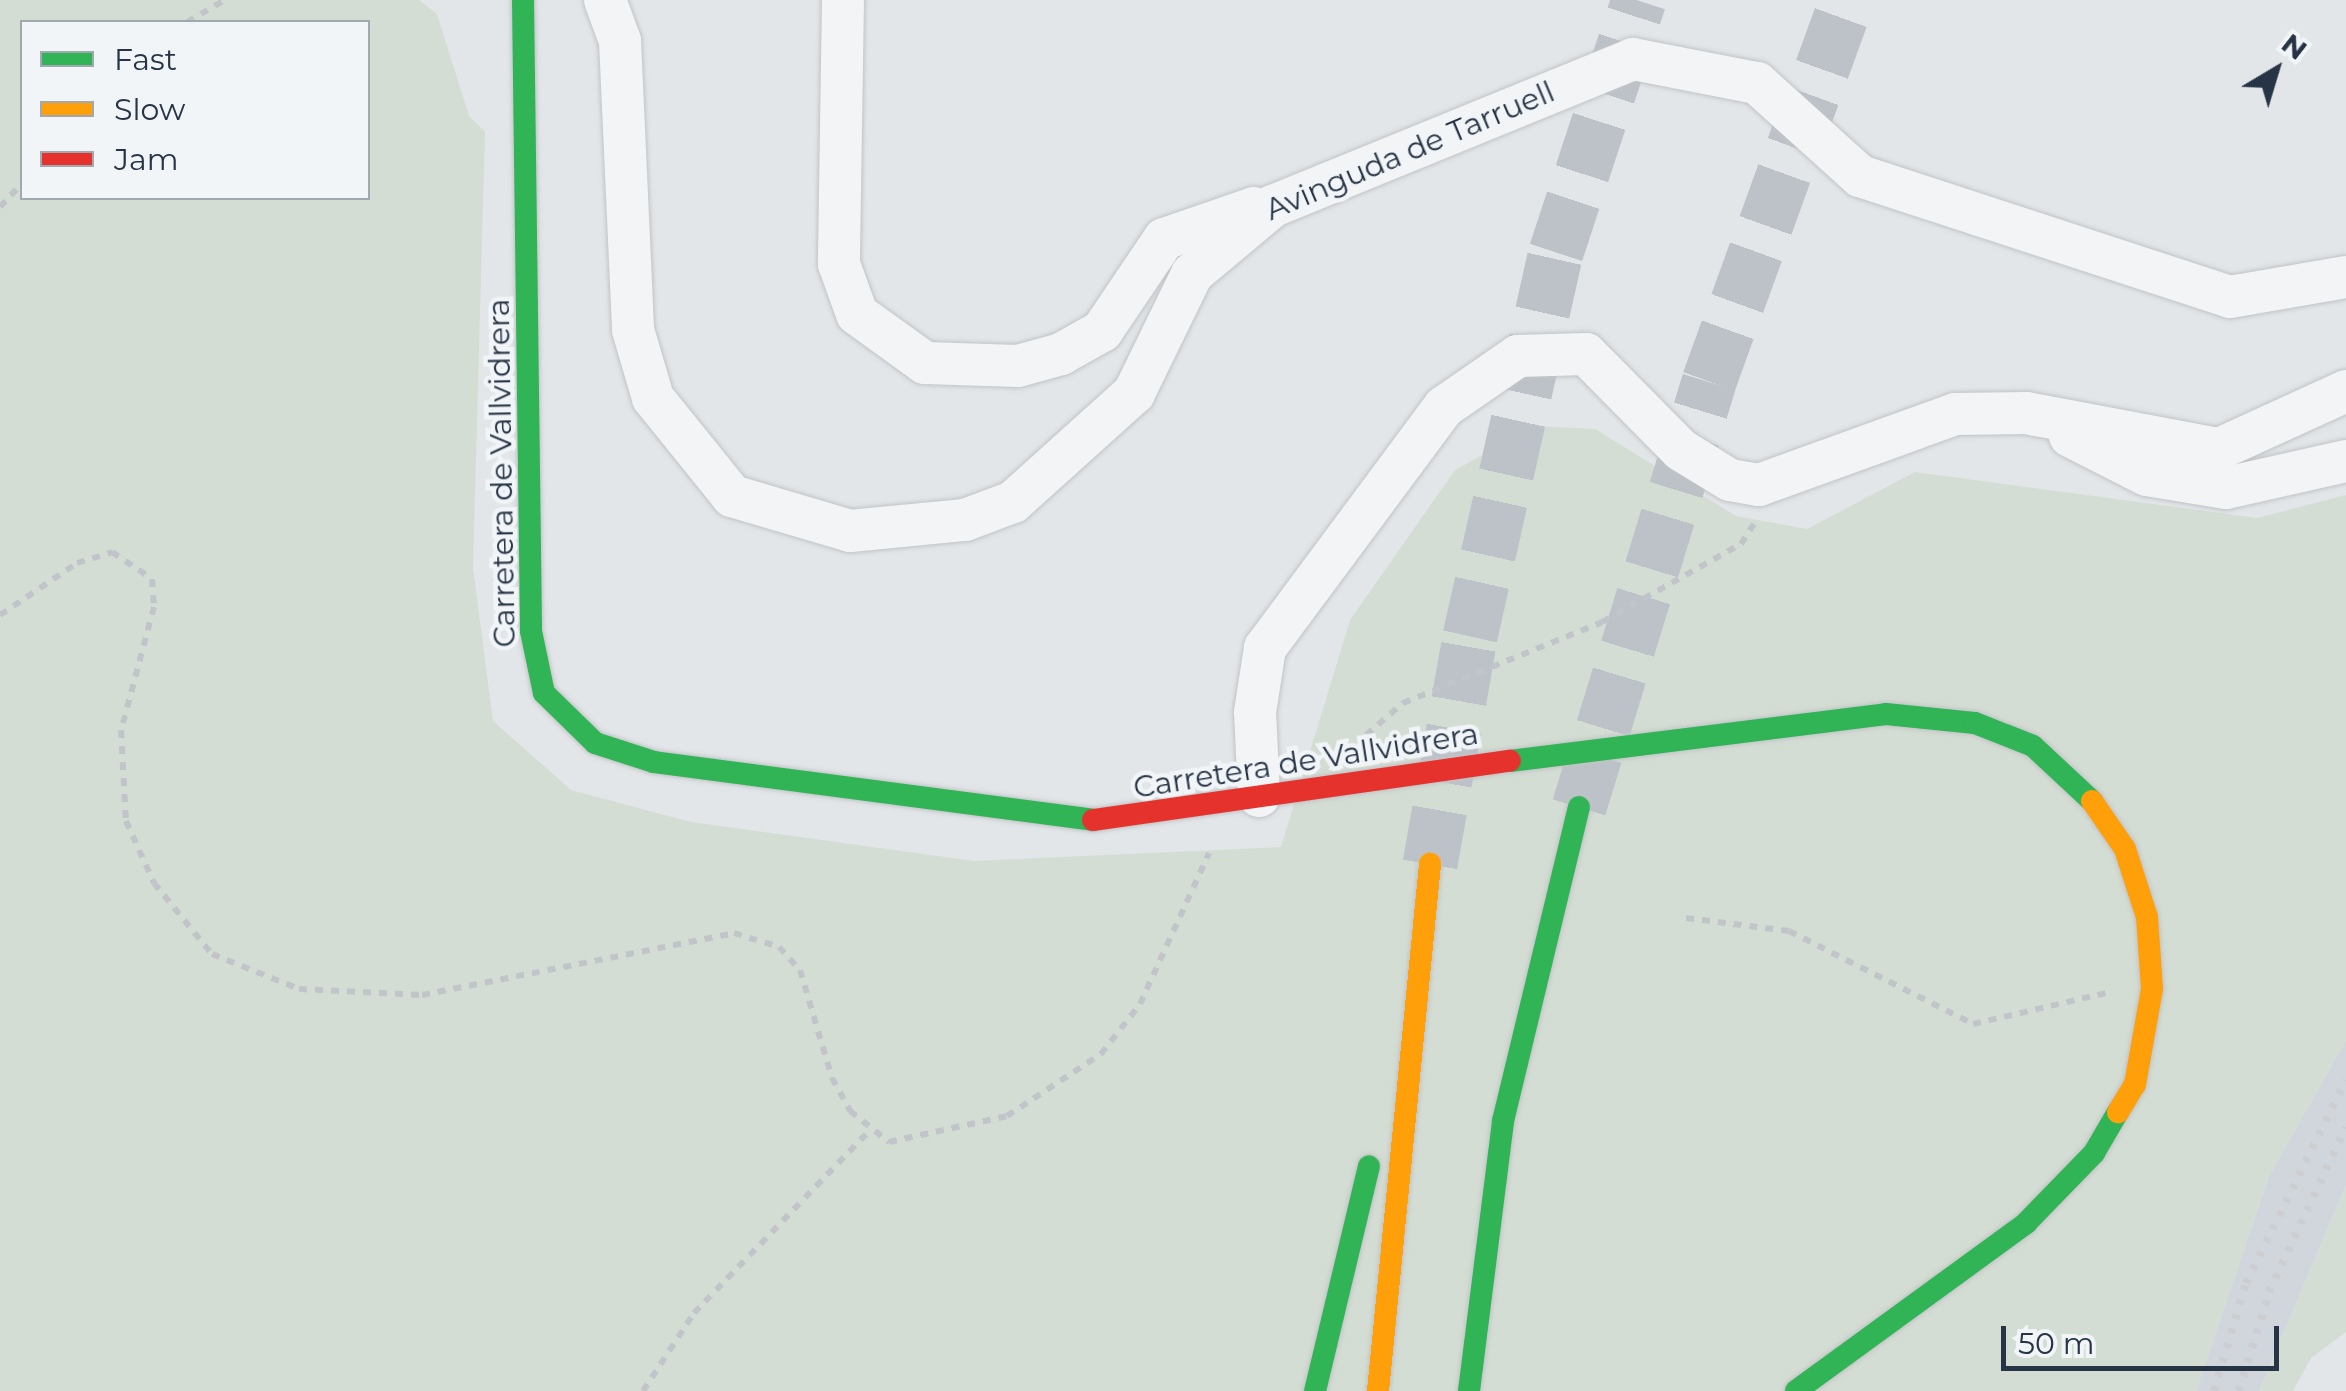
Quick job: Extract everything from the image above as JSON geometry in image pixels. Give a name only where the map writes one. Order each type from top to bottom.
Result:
[{"type":"main road","name":"Carretera de Vallvidrera","points":[[523,0],[531,630],[537,676],[557,714],[596,743],[654,762],[973,813],[1115,820],[1245,798],[1828,716],[1945,716],[2033,746],[2095,801],[2125,848],[2147,917],[2152,989],[2135,1084],[2069,1184],[1861,1337],[1796,1391]]},
{"type":"main road","points":[[1469,1391],[1504,1121],[1579,808]]},
{"type":"main road","points":[[1378,1391],[1408,1018],[1430,864]]},
{"type":"main road","points":[[1315,1391],[1408,1018]]},
{"type":"main road","points":[[1508,1299],[1528,1018]]},
{"type":"main road","name":"Carretera de Vallvidrera","points":[[1762,1391],[1861,1337]]},
{"type":"street","name":"Avinguda de Tarruell","points":[[604,0],[620,41],[628,291],[642,370],[700,466],[771,514],[850,531],[915,529],[1013,502],[1134,393],[1192,274],[1273,206],[1633,60],[1757,83],[1860,176],[2230,297],[2346,277]]},
{"type":"street","points":[[843,0],[840,264],[857,314],[925,363],[1018,366],[1061,354],[1102,331],[1164,239],[1222,212],[1273,206]]},
{"type":"street","points":[[1245,798],[1265,648],[1390,470],[1480,378],[1548,348],[1586,354],[1699,463],[1730,480],[1781,480],[1916,424],[2026,413],[2219,449],[2346,391]]},
{"type":"street","points":[[2026,413],[2147,475],[2226,488],[2346,460]]},
{"type":"path","points":[[190,20],[224,0]]},
{"type":"path","points":[[0,206],[20,185]]},
{"type":"path","points":[[1359,741],[1402,703],[1602,622],[1742,544],[1781,480]]},
{"type":"path","points":[[0,615],[77,562],[112,552],[152,579],[154,607],[121,730],[126,822],[154,883],[212,954],[299,989],[422,995],[734,933],[779,946],[800,970],[832,1078],[869,1131],[919,1142],[963,1130],[1055,1090],[1101,1054],[1140,1004],[1245,798]]},
{"type":"path","points":[[1686,918],[1806,937],[1973,1024],[2152,989]]},
{"type":"path","points":[[644,1391],[694,1314],[869,1131]]},
{"type":"shaded area","points":[[0,0],[419,0],[437,14],[469,116],[485,132],[473,568],[493,721],[571,790],[691,822],[974,861],[1281,847],[1350,620],[1455,470],[1535,426],[1595,429],[1736,516],[1807,529],[1915,472],[2257,518],[2346,495],[2346,1040],[2269,1176],[2196,1391],[0,1391]]},
{"type":"shaded area","points":[[2346,1040],[2346,1185],[2259,1391],[2196,1391],[2269,1176]]},
{"type":"shaded area","points":[[2346,1185],[2346,1332],[2311,1358],[2293,1391],[2259,1391]]},
{"type":"tunnel","points":[[1430,864],[1470,636],[1556,252],[1639,0]]},
{"type":"tunnel","points":[[1579,807],[1709,381],[1847,0]]},
{"type":"railway","points":[[2214,1391],[2246,1283],[2346,1080]]},
{"type":"railway","points":[[2239,1391],[2269,1292],[2346,1127]]},
{"type":"traffic: fast","points":[[523,0],[531,631],[544,693],[595,743],[654,762],[1093,820]]},
{"type":"traffic: fast","points":[[1510,761],[1886,714],[1975,723],[2033,746],[2092,801]]},
{"type":"traffic: fast","points":[[1469,1391],[1503,1121],[1579,807]]},
{"type":"traffic: fast","points":[[1796,1391],[2026,1223],[2094,1153],[2118,1112]]},
{"type":"traffic: fast","points":[[1315,1391],[1369,1166]]},
{"type":"traffic: slow","points":[[2092,801],[2125,849],[2147,917],[2152,989],[2135,1084],[2118,1112]]},
{"type":"traffic: slow","points":[[1378,1391],[1430,864]]},
{"type":"traffic: jam","points":[[1093,820],[1510,761]]}]
